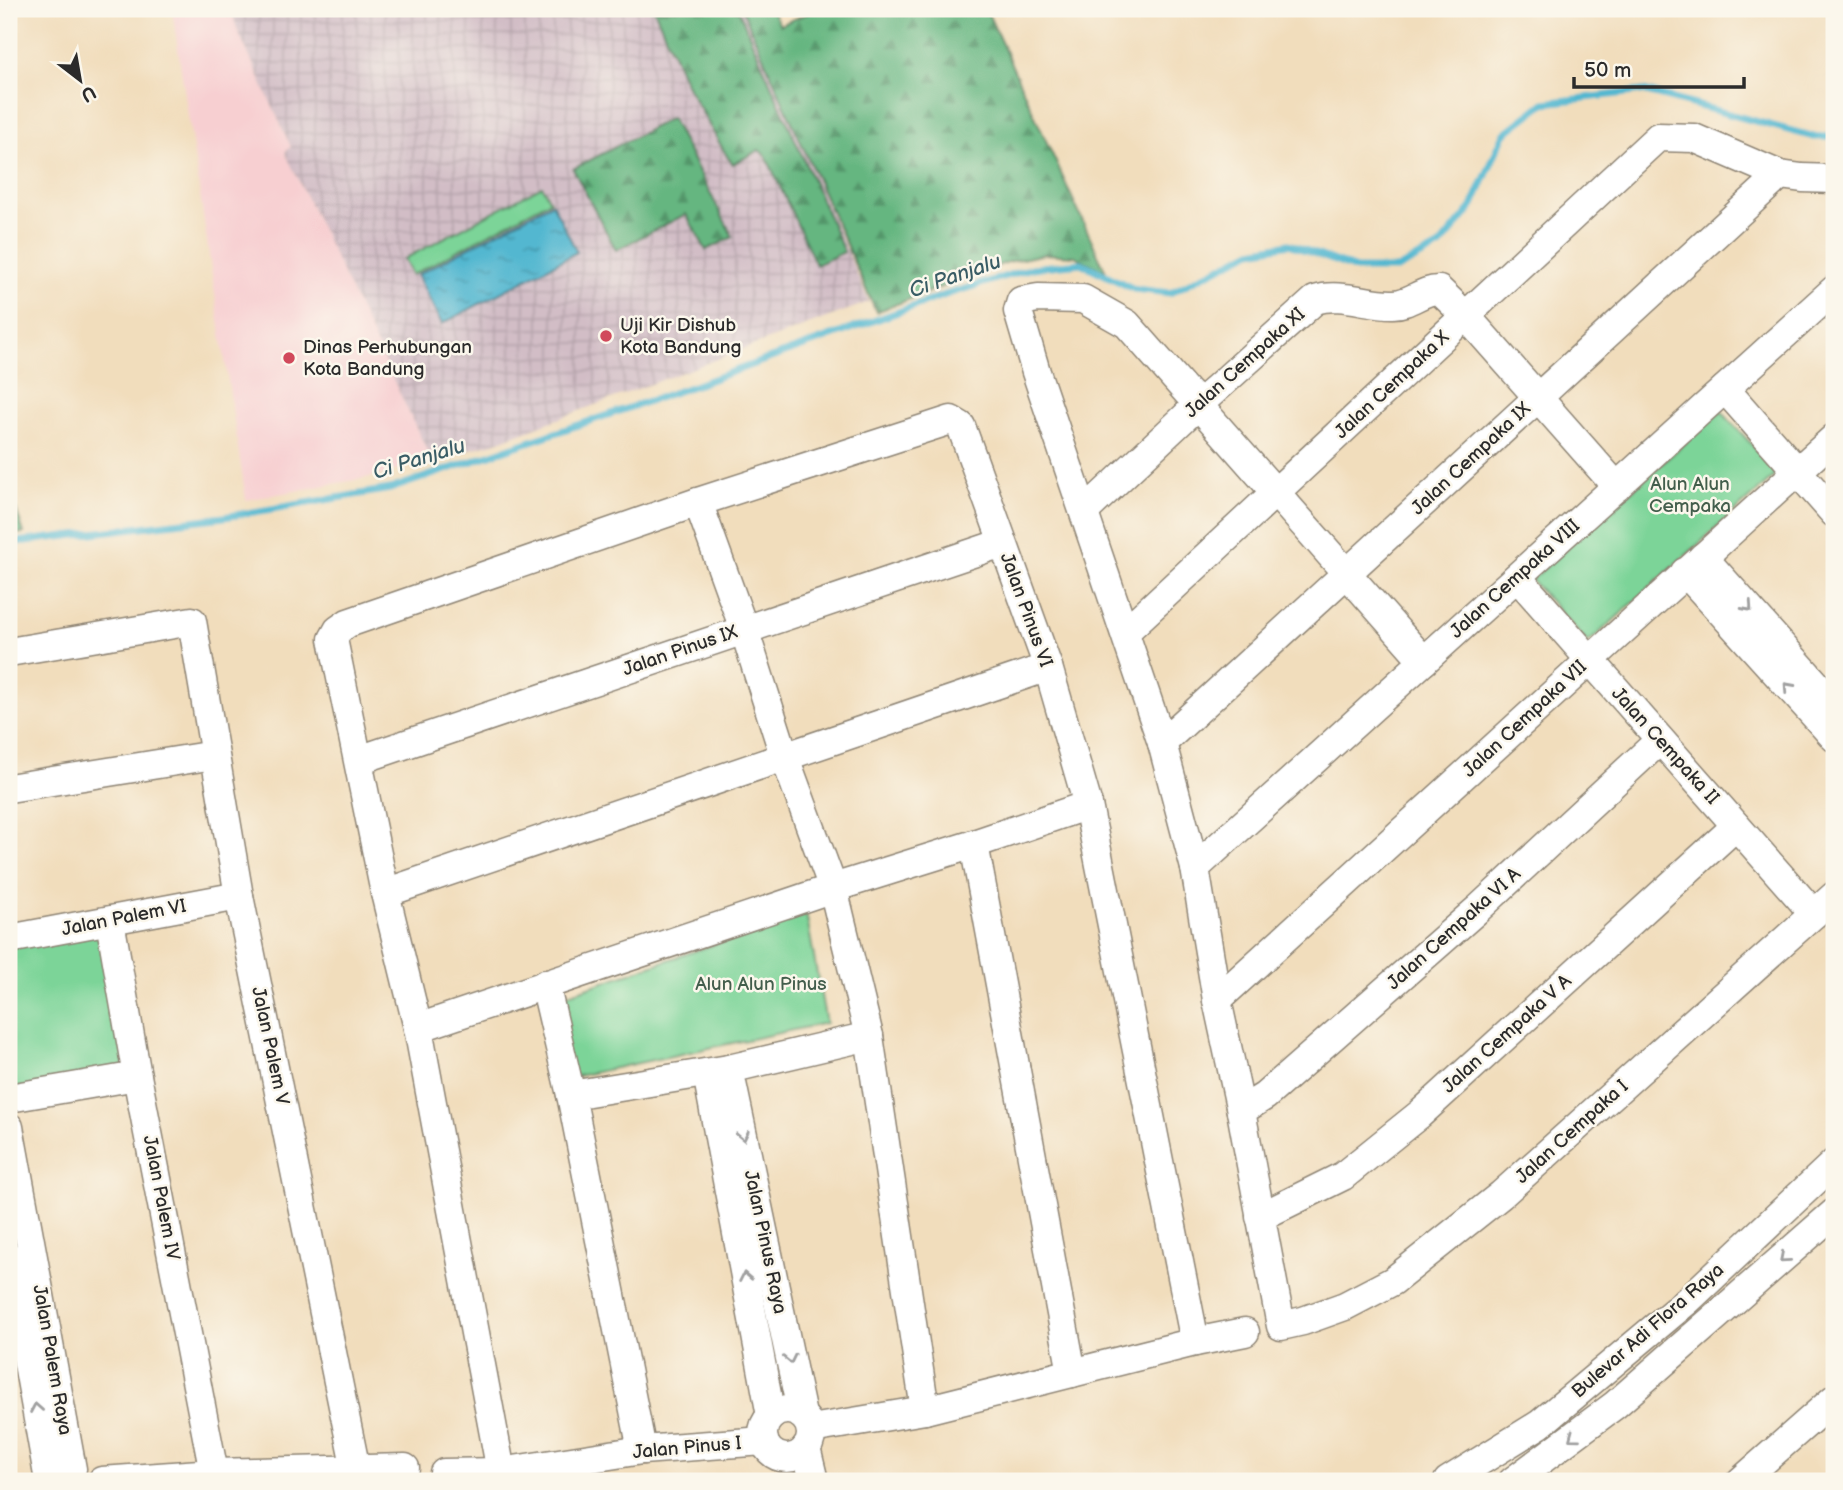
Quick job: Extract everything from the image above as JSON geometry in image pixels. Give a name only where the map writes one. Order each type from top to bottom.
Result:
[{"type":"street","name":"Jalan Cempaka X","points":[[1125,632],[1658,137],[1694,138],[1780,174]]},
{"type":"street","points":[[1780,174],[1834,179]]},
{"type":"street","name":"Jalan Cempaka IX","points":[[1162,743],[1780,174]]},
{"type":"street","name":"Jalan Cempaka XI","points":[[1085,511],[1315,300],[1334,297],[1394,304],[1439,290],[1466,316]]},
{"type":"street","name":"Jalan Cempaka VIII","points":[[1195,869],[1834,290]]},
{"type":"street","points":[[1260,1217],[1217,1000],[1195,869],[1162,743],[1036,372],[1018,311],[1021,301],[1083,299],[1127,324],[1424,661]]},
{"type":"street","points":[[1466,316],[1617,487]]},
{"type":"street","points":[[1725,389],[1834,513]]},
{"type":"street","name":"Jalan Pinus VI","points":[[501,1472],[418,1028],[385,892],[333,639],[338,630],[348,623],[698,502],[951,420],[961,426],[1048,667],[1088,805],[1195,1342]]},
{"type":"street","name":"Jalan Cempaka VII","points":[[1217,1000],[1834,438]]},
{"type":"street","points":[[698,502],[832,888],[869,1036],[925,1410]]},
{"type":"street","name":"Jalan Pinus IX","points":[[359,760],[1002,543]]},
{"type":"street","points":[[1694,564],[1834,704]]},
{"type":"street","points":[[1694,564],[1834,737]]},
{"type":"street","name":"Jalan Cempaka II","points":[[1517,577],[1736,826],[1824,905]]},
{"type":"street","name":"Jalan Palem V","points":[[9,652],[192,621],[239,896],[356,1469]]},
{"type":"street","points":[[385,892],[1048,667]]},
{"type":"street","name":"Jalan Cempaka VI A","points":[[1241,1111],[1265,1096],[1478,909],[1661,740]]},
{"type":"street","points":[[9,788],[214,755]]},
{"type":"street","points":[[418,1028],[1088,805]]},
{"type":"street","name":"Jalan Cempaka V A","points":[[1260,1217],[1343,1176],[1420,1114],[1736,826]]},
{"type":"street","points":[[974,844],[1072,1373]]},
{"type":"street","name":"Jalan Palem VI","points":[[9,939],[239,896]]},
{"type":"street","name":"Jalan Cempaka I","points":[[1260,1217],[1281,1326],[1345,1306],[1393,1282],[1501,1195],[1824,905]]},
{"type":"street","name":"Jalan Palem IV","points":[[110,921],[137,1076],[214,1474]]},
{"type":"street","points":[[545,984],[642,1450]]},
{"type":"street","points":[[570,1095],[718,1071],[869,1036]]},
{"type":"street","name":"Jalan Pinus Raya","points":[[718,1071],[789,1441],[814,1481]]},
{"type":"street","points":[[9,1098],[137,1076]]},
{"type":"street","name":"Jalan Palem Raya","points":[[9,1127],[62,1477]]},
{"type":"street","name":"Bulevar Adi Flora Raya","points":[[1448,1481],[1540,1424],[1688,1300],[1834,1163]]},
{"type":"street","name":"Bulevar Adi Flora Raya","points":[[1513,1481],[1615,1405],[1834,1213]]},
{"type":"street","name":"Jalan Palem Raya","points":[[9,1257],[62,1477]]},
{"type":"street","name":"Jalan Pinus I","points":[[444,1473],[501,1472],[642,1450],[789,1441],[1245,1332]]},
{"type":"street","points":[[1592,1381],[1615,1405]]},
{"type":"street","points":[[1741,1481],[1834,1399]]},
{"type":"street","points":[[102,1481],[214,1474],[405,1468]]},
{"type":"shaded area","name":"Dinas Perhubungan Kota Bandung","points":[[172,9],[231,9],[237,29],[291,147],[285,152],[431,459],[382,475],[246,500]]},
{"type":"shaded area","points":[[231,9],[743,9],[869,302],[494,443],[431,459],[285,152],[291,147],[237,29]]},
{"type":"green space","points":[[654,9],[738,9],[844,252],[816,265],[766,156],[759,150],[733,164],[728,158],[687,86]]},
{"type":"green space","points":[[742,9],[771,9],[780,25],[818,9],[986,9],[1106,272],[1075,256],[1045,254],[1008,262],[876,312]]},
{"type":"green space","points":[[671,118],[733,237],[706,250],[686,214],[616,250],[573,169]]},
{"type":"green space","points":[[542,186],[550,201],[412,275],[404,259]]},
{"type":"green space","name":"Alun Alun Cempaka","points":[[1721,411],[1778,473],[1588,643],[1531,580]]},
{"type":"green space","points":[[9,489],[24,533],[9,535]]},
{"type":"green space","name":"Alun Alun Pinus","points":[[806,913],[826,1023],[568,1078],[551,1000]]},
{"type":"green space","points":[[103,929],[128,1069],[9,1091],[9,946]]},
{"type":"water","points":[[552,203],[577,252],[442,324],[417,275]]},
{"type":"waterway","name":"Ci Panjalu","points":[[9,543],[224,517],[390,489],[696,385],[948,294],[1032,268],[1081,263],[1134,289],[1170,293],[1252,251],[1289,244],[1356,269],[1397,269],[1440,246],[1472,207],[1504,134],[1544,103],[1643,91],[1814,137],[1834,137]]},
{"type":"place","name":"Uji Kir Dishub Kota Bandung","points":[[606,336]]},
{"type":"place","name":"Dinas Perhubungan Kota Bandung","points":[[289,358]]}]
